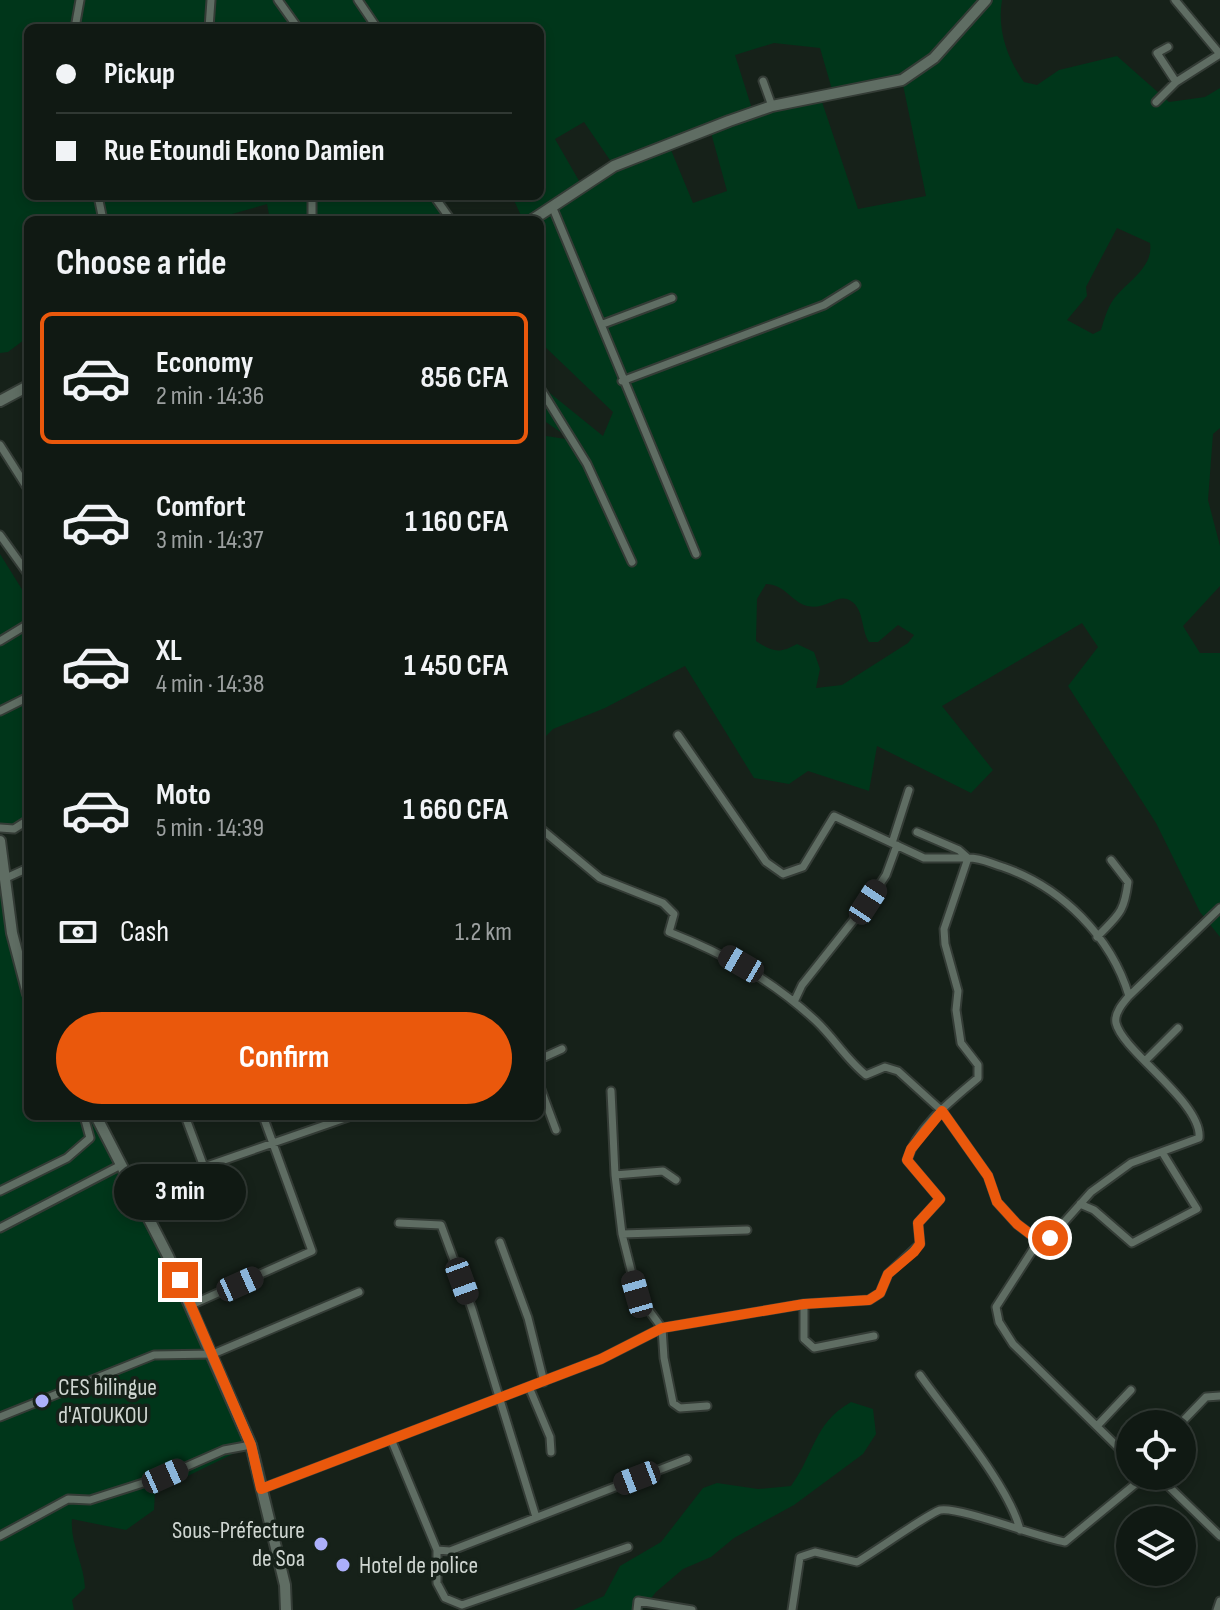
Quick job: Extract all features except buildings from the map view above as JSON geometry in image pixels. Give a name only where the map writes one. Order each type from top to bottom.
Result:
[{"type":"street","points":[[76,24],[80,0]]},
{"type":"street","points":[[209,24],[211,0]]},
{"type":"street","points":[[278,0],[295,24]]},
{"type":"street","points":[[358,0],[374,24]]},
{"type":"street","points":[[538,216],[614,166],[772,106],[902,80],[934,58],[986,0]]},
{"type":"street","points":[[1156,102],[1176,82],[1220,54],[1175,0]]},
{"type":"street","points":[[1168,47],[1157,53],[1176,82]]},
{"type":"street","points":[[763,81],[772,106]]},
{"type":"street","points":[[552,206],[696,554]]},
{"type":"street","points":[[622,381],[824,305],[856,285]]},
{"type":"street","points":[[603,324],[672,298]]},
{"type":"street","points":[[0,401],[24,388]]},
{"type":"street","points":[[544,394],[587,464],[632,562]]},
{"type":"street","points":[[0,445],[24,483]]},
{"type":"street","points":[[0,535],[24,568]]},
{"type":"street","points":[[0,641],[24,626]]},
{"type":"street","points":[[0,711],[24,699]]},
{"type":"street","points":[[678,735],[766,862],[783,874],[803,867],[834,816],[924,858],[983,858],[1039,882],[1059,895],[1106,947],[1129,996]]},
{"type":"street","points":[[794,1002],[802,985],[886,875],[909,790]]},
{"type":"street","points":[[0,828],[14,829],[24,823]]},
{"type":"street","points":[[544,831],[600,878],[663,903],[674,914],[669,932],[720,952],[761,976],[837,1041],[855,1066],[866,1075],[885,1067],[898,1071],[942,1111],[988,1176],[997,1202],[1017,1224],[1042,1243]]},
{"type":"street","points":[[917,832],[959,850],[968,858]]},
{"type":"street","points":[[0,841],[12,933],[24,979]]},
{"type":"street","points":[[261,1489],[544,1382],[601,1359],[662,1328],[804,1304],[869,1300],[880,1293],[888,1274],[920,1244],[918,1223],[940,1199],[907,1160],[911,1149],[942,1111],[978,1078],[978,1065],[961,1043],[956,1010],[958,991],[944,929],[968,858]]},
{"type":"street","points":[[1097,937],[1119,918],[1125,902],[1128,882],[1111,860]]},
{"type":"street","points":[[4,873],[24,869]]},
{"type":"street","points":[[1116,1445],[1013,1344],[996,1314],[1000,1295],[1034,1248],[1080,1204],[1131,1163],[1199,1138],[1200,1130],[1147,1059],[1123,1037],[1116,1022],[1119,1007],[1129,996],[1220,908]]},
{"type":"street","points":[[1125,982],[1142,983]]},
{"type":"street","points":[[1147,1059],[1178,1028]]},
{"type":"street","points":[[544,1057],[562,1049]]},
{"type":"street","points":[[611,1091],[615,1175],[622,1234],[637,1294],[662,1328],[673,1403],[680,1408],[707,1406]]},
{"type":"street","points":[[544,1098],[556,1130]]},
{"type":"street","points":[[0,1191],[67,1158],[90,1138],[85,1120]]},
{"type":"street","points":[[98,1120],[191,1305],[251,1445],[285,1585],[286,1610]]},
{"type":"street","points":[[186,1120],[204,1167]]},
{"type":"street","points":[[191,1305],[312,1251],[265,1120]]},
{"type":"street","points":[[138,1201],[204,1167],[336,1120]]},
{"type":"street","points":[[1080,1204],[1094,1210],[1132,1243],[1197,1209],[1162,1152]]},
{"type":"street","points":[[0,1228],[121,1165]]},
{"type":"street","points":[[615,1175],[663,1171],[676,1180]]},
{"type":"street","points":[[399,1223],[441,1225],[501,1398],[536,1517]]},
{"type":"street","points":[[622,1234],[747,1230]]},
{"type":"street","points":[[500,1242],[528,1318],[544,1382]]},
{"type":"street","points":[[0,1417],[154,1355],[213,1354],[359,1292]]},
{"type":"street","points":[[804,1304],[804,1339],[814,1348],[874,1336]]},
{"type":"street","points":[[920,1375],[980,1459],[1017,1517],[1020,1530]]},
{"type":"street","points":[[529,1387],[550,1437],[551,1452]]},
{"type":"street","points":[[1097,1426],[1131,1390]]},
{"type":"street","points":[[1193,1410],[1206,1397],[1220,1396]]},
{"type":"street","points":[[391,1439],[437,1550],[437,1583],[445,1598],[462,1605],[628,1547]]},
{"type":"street","points":[[0,1536],[68,1499],[90,1500],[165,1476],[224,1450],[251,1445]]},
{"type":"street","points":[[437,1550],[450,1551],[687,1459]]},
{"type":"street","points":[[792,1610],[800,1557],[815,1552],[857,1562],[940,1510],[1065,1542],[1128,1490]]},
{"type":"street","points":[[1172,1490],[1220,1536]]},
{"type":"street","points":[[637,1610],[638,1601],[692,1610]]},
{"type":"street","points":[[1217,1610],[1220,1601]]},
{"type":"green space","points":[[0,0],[1002,0],[1001,22],[1005,43],[1024,82],[1037,85],[1059,70],[1117,56],[1169,102],[1205,97],[1220,88],[1220,428],[1213,434],[1208,500],[1220,546],[1220,586],[1183,626],[1200,653],[1220,653],[1220,937],[1200,912],[1156,823],[1068,686],[1098,647],[1082,623],[942,706],[993,770],[971,793],[877,746],[869,791],[808,771],[789,784],[754,778],[685,666],[605,708],[553,729],[544,738],[544,436],[572,440],[544,421],[544,388],[603,436],[613,412],[544,346],[544,216],[521,216],[514,200],[544,200],[544,24],[24,24],[24,200],[444,200],[452,216],[269,216],[267,204],[225,216],[24,216],[24,340],[8,352],[0,353]],"holes":[[[774,43],[820,48],[833,93],[902,80],[926,196],[858,209],[820,96],[753,112],[735,55]],[[584,122],[614,166],[582,186],[555,139]],[[710,129],[727,191],[693,203],[669,145]],[[1117,228],[1150,243],[1148,260],[1113,300],[1101,330],[1093,334],[1067,320],[1087,296],[1086,287]],[[766,584],[777,586],[811,607],[847,599],[857,607],[869,642],[878,642],[898,625],[914,635],[908,643],[842,685],[816,688],[820,669],[814,652],[797,644],[776,650],[756,641],[757,599]]]},
{"type":"green space","points":[[0,554],[24,593],[24,829],[0,828]]},
{"type":"green space","points":[[0,837],[18,955],[24,947],[24,1120],[98,1120],[251,1445],[155,1492],[154,1510],[126,1530],[72,1519],[85,1588],[72,1600],[74,1610],[0,1610]]},
{"type":"green space","points":[[851,1402],[873,1409],[876,1434],[863,1454],[794,1505],[734,1538],[711,1557],[683,1569],[656,1592],[642,1610],[573,1610],[604,1596],[620,1566],[661,1542],[703,1488],[717,1483],[758,1489],[791,1486],[829,1420]]},
{"type":"place","name":"CES bilingue d'ATOUKOU","points":[[42,1401]]},
{"type":"place","name":"Sous-Préfecture de Soa","points":[[321,1544]]},
{"type":"place","name":"Hotel de police","points":[[343,1565]]},
{"type":"route","points":[[180,1280],[251,1445],[261,1489],[544,1382],[601,1359],[662,1328],[804,1304],[869,1300],[880,1293],[888,1274],[920,1244],[918,1223],[940,1199],[907,1160],[911,1149],[942,1111],[988,1176],[997,1202],[1017,1224],[1042,1243],[1050,1238]]}]
